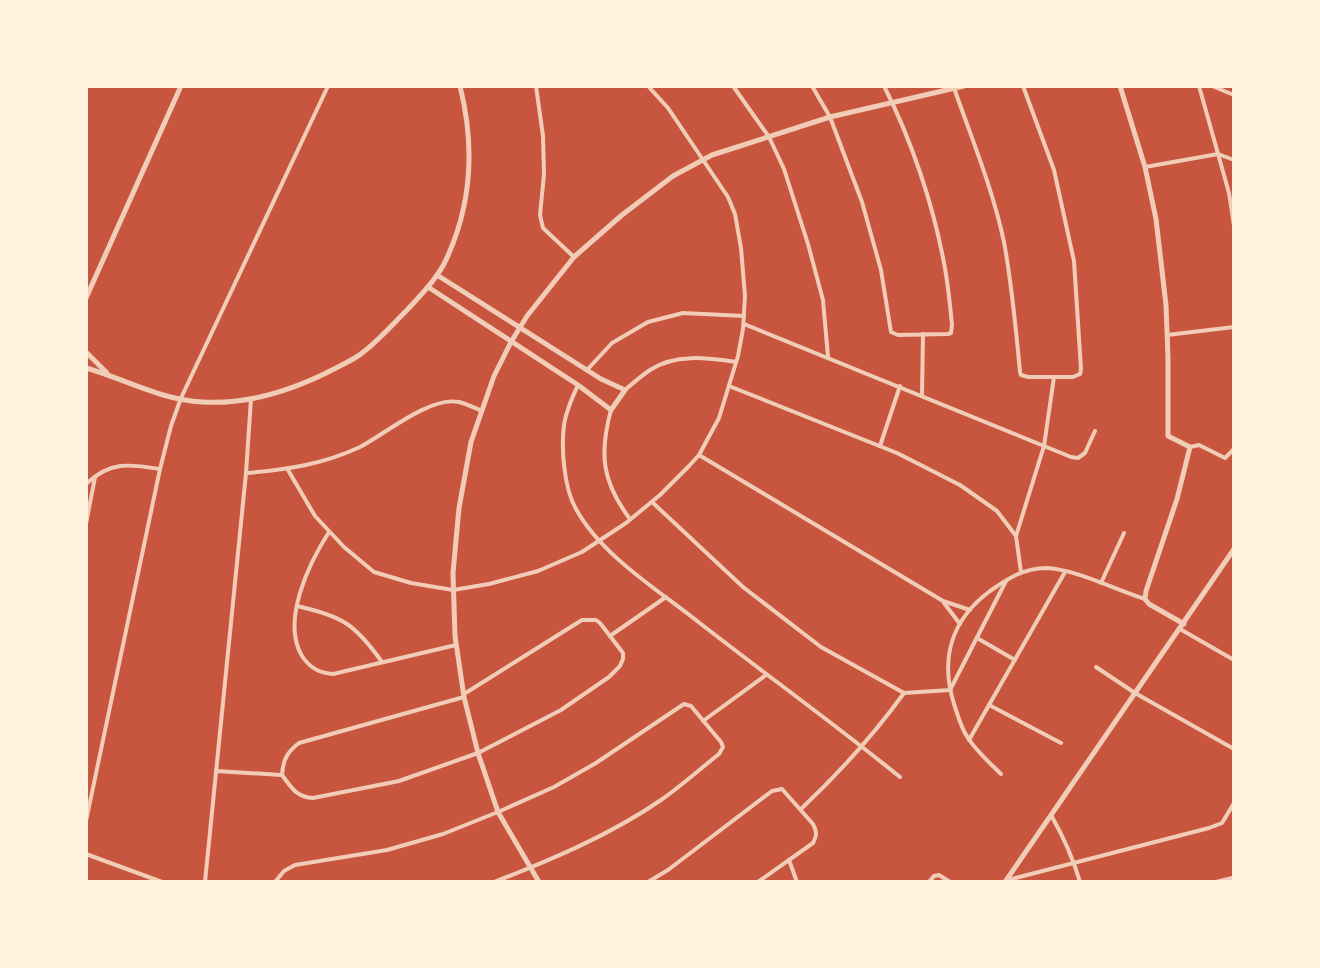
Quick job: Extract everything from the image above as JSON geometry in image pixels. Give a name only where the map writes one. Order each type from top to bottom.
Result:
[{"type":"street","points":[[86,298],[181,86]]},
{"type":"street","points":[[86,821],[171,426],[181,398],[328,86]]},
{"type":"street","points":[[86,368],[133,386],[201,402],[270,396],[313,380],[361,355],[428,287],[444,263],[456,231],[465,198],[470,157],[467,115],[460,86]]},
{"type":"street","points":[[536,86],[544,149],[540,215],[543,228],[574,257]]},
{"type":"street","points":[[288,470],[315,516],[344,547],[374,572],[411,583],[453,590],[538,571],[582,552],[652,502],[699,455],[719,418],[744,324],[741,248],[735,214],[728,197],[668,108],[648,86]]},
{"type":"street","points":[[733,86],[769,137],[784,169],[823,300],[828,357]]},
{"type":"street","points":[[812,86],[830,117],[862,202],[881,270],[888,327],[898,335],[948,334],[952,329],[945,265],[934,217],[884,86]]},
{"type":"street","points":[[539,882],[498,812],[478,753],[456,645],[453,590],[459,508],[471,442],[494,376],[511,342],[527,316],[574,257],[673,176],[712,155],[830,117],[964,86]]},
{"type":"street","points":[[954,87],[992,195],[1004,242],[1021,375],[1077,376],[1081,369],[1074,261],[1054,170],[1023,86]]},
{"type":"street","points":[[1120,86],[1145,167],[1156,219],[1167,335],[1168,436],[1190,447],[1199,445],[1225,458],[1234,449]]},
{"type":"street","points":[[1199,86],[1229,193],[1234,226]]},
{"type":"street","points":[[1212,86],[1234,95]]},
{"type":"street","points":[[1145,167],[1218,154],[1234,160]]},
{"type":"street","points":[[437,275],[587,370],[625,390]]},
{"type":"street","points":[[428,287],[611,410]]},
{"type":"street","points":[[587,370],[612,343],[648,322],[683,313],[744,316]]},
{"type":"street","points":[[744,324],[1057,452],[1078,458],[1085,453],[1095,431]]},
{"type":"street","points":[[1167,335],[1234,327]]},
{"type":"street","points":[[922,395],[923,334]]},
{"type":"street","points":[[86,352],[108,374]]},
{"type":"street","points":[[630,519],[618,504],[603,460],[605,431],[611,410],[625,390],[651,368],[667,361],[686,358],[736,362]]},
{"type":"street","points":[[1021,572],[1016,536],[1044,446],[1054,377]]},
{"type":"street","points":[[578,385],[564,426],[567,486],[576,509],[599,540],[635,573],[900,777]]},
{"type":"street","points":[[729,386],[880,446],[960,485],[997,511],[1016,536]]},
{"type":"street","points":[[880,446],[900,386]]},
{"type":"street","points":[[205,882],[251,399]]},
{"type":"street","points":[[246,473],[288,470],[316,463],[359,447],[412,415],[442,402],[458,402],[482,411]]},
{"type":"street","points":[[1145,599],[1190,447]]},
{"type":"street","points":[[699,455],[943,601],[970,610]]},
{"type":"street","points":[[86,484],[115,466],[131,464],[160,469]]},
{"type":"street","points":[[86,524],[96,475]]},
{"type":"street","points":[[652,502],[743,587],[821,647],[904,693],[950,690]]},
{"type":"street","points":[[329,532],[307,572],[294,627],[296,644],[312,668],[333,674],[456,645]]},
{"type":"street","points":[[1101,583],[1124,533]]},
{"type":"street","points":[[1006,881],[1234,549]]},
{"type":"street","points":[[1001,774],[969,740],[960,722],[946,669],[951,642],[970,610],[981,598],[1021,572],[1045,568],[1066,571],[1145,599],[1234,660]]},
{"type":"street","points":[[969,740],[1066,571]]},
{"type":"street","points":[[950,690],[1006,581]]},
{"type":"street","points":[[610,636],[666,597]]},
{"type":"street","points":[[943,601],[960,624]]},
{"type":"street","points":[[297,606],[323,612],[349,625],[365,637],[383,663]]},
{"type":"street","points":[[582,620],[596,620],[623,653],[620,666],[609,677],[561,710],[478,753],[399,781],[313,798],[293,791],[282,775],[289,751],[299,743],[464,695],[582,620]]},
{"type":"street","points":[[977,638],[1015,660]]},
{"type":"street","points":[[1096,667],[1135,693],[1234,749]]},
{"type":"street","points":[[703,721],[766,675]]},
{"type":"street","points":[[801,809],[836,777],[882,724],[904,693]]},
{"type":"street","points":[[275,882],[284,871],[295,865],[387,850],[443,834],[498,812],[554,787],[596,763],[680,705],[691,706],[721,742],[723,747],[719,754],[660,800],[600,836],[494,882]]},
{"type":"street","points":[[989,705],[1061,743]]},
{"type":"street","points":[[216,771],[282,775]]},
{"type":"street","points":[[648,882],[772,791],[782,789],[817,831],[816,838],[758,882]]},
{"type":"street","points":[[1006,881],[1222,823],[1234,803]]},
{"type":"street","points":[[1051,815],[1080,882]]},
{"type":"street","points":[[86,854],[162,882]]},
{"type":"street","points":[[789,860],[797,882]]},
{"type":"street","points":[[929,882],[939,875],[950,882]]},
{"type":"street","points":[[1218,882],[1234,878]]}]
